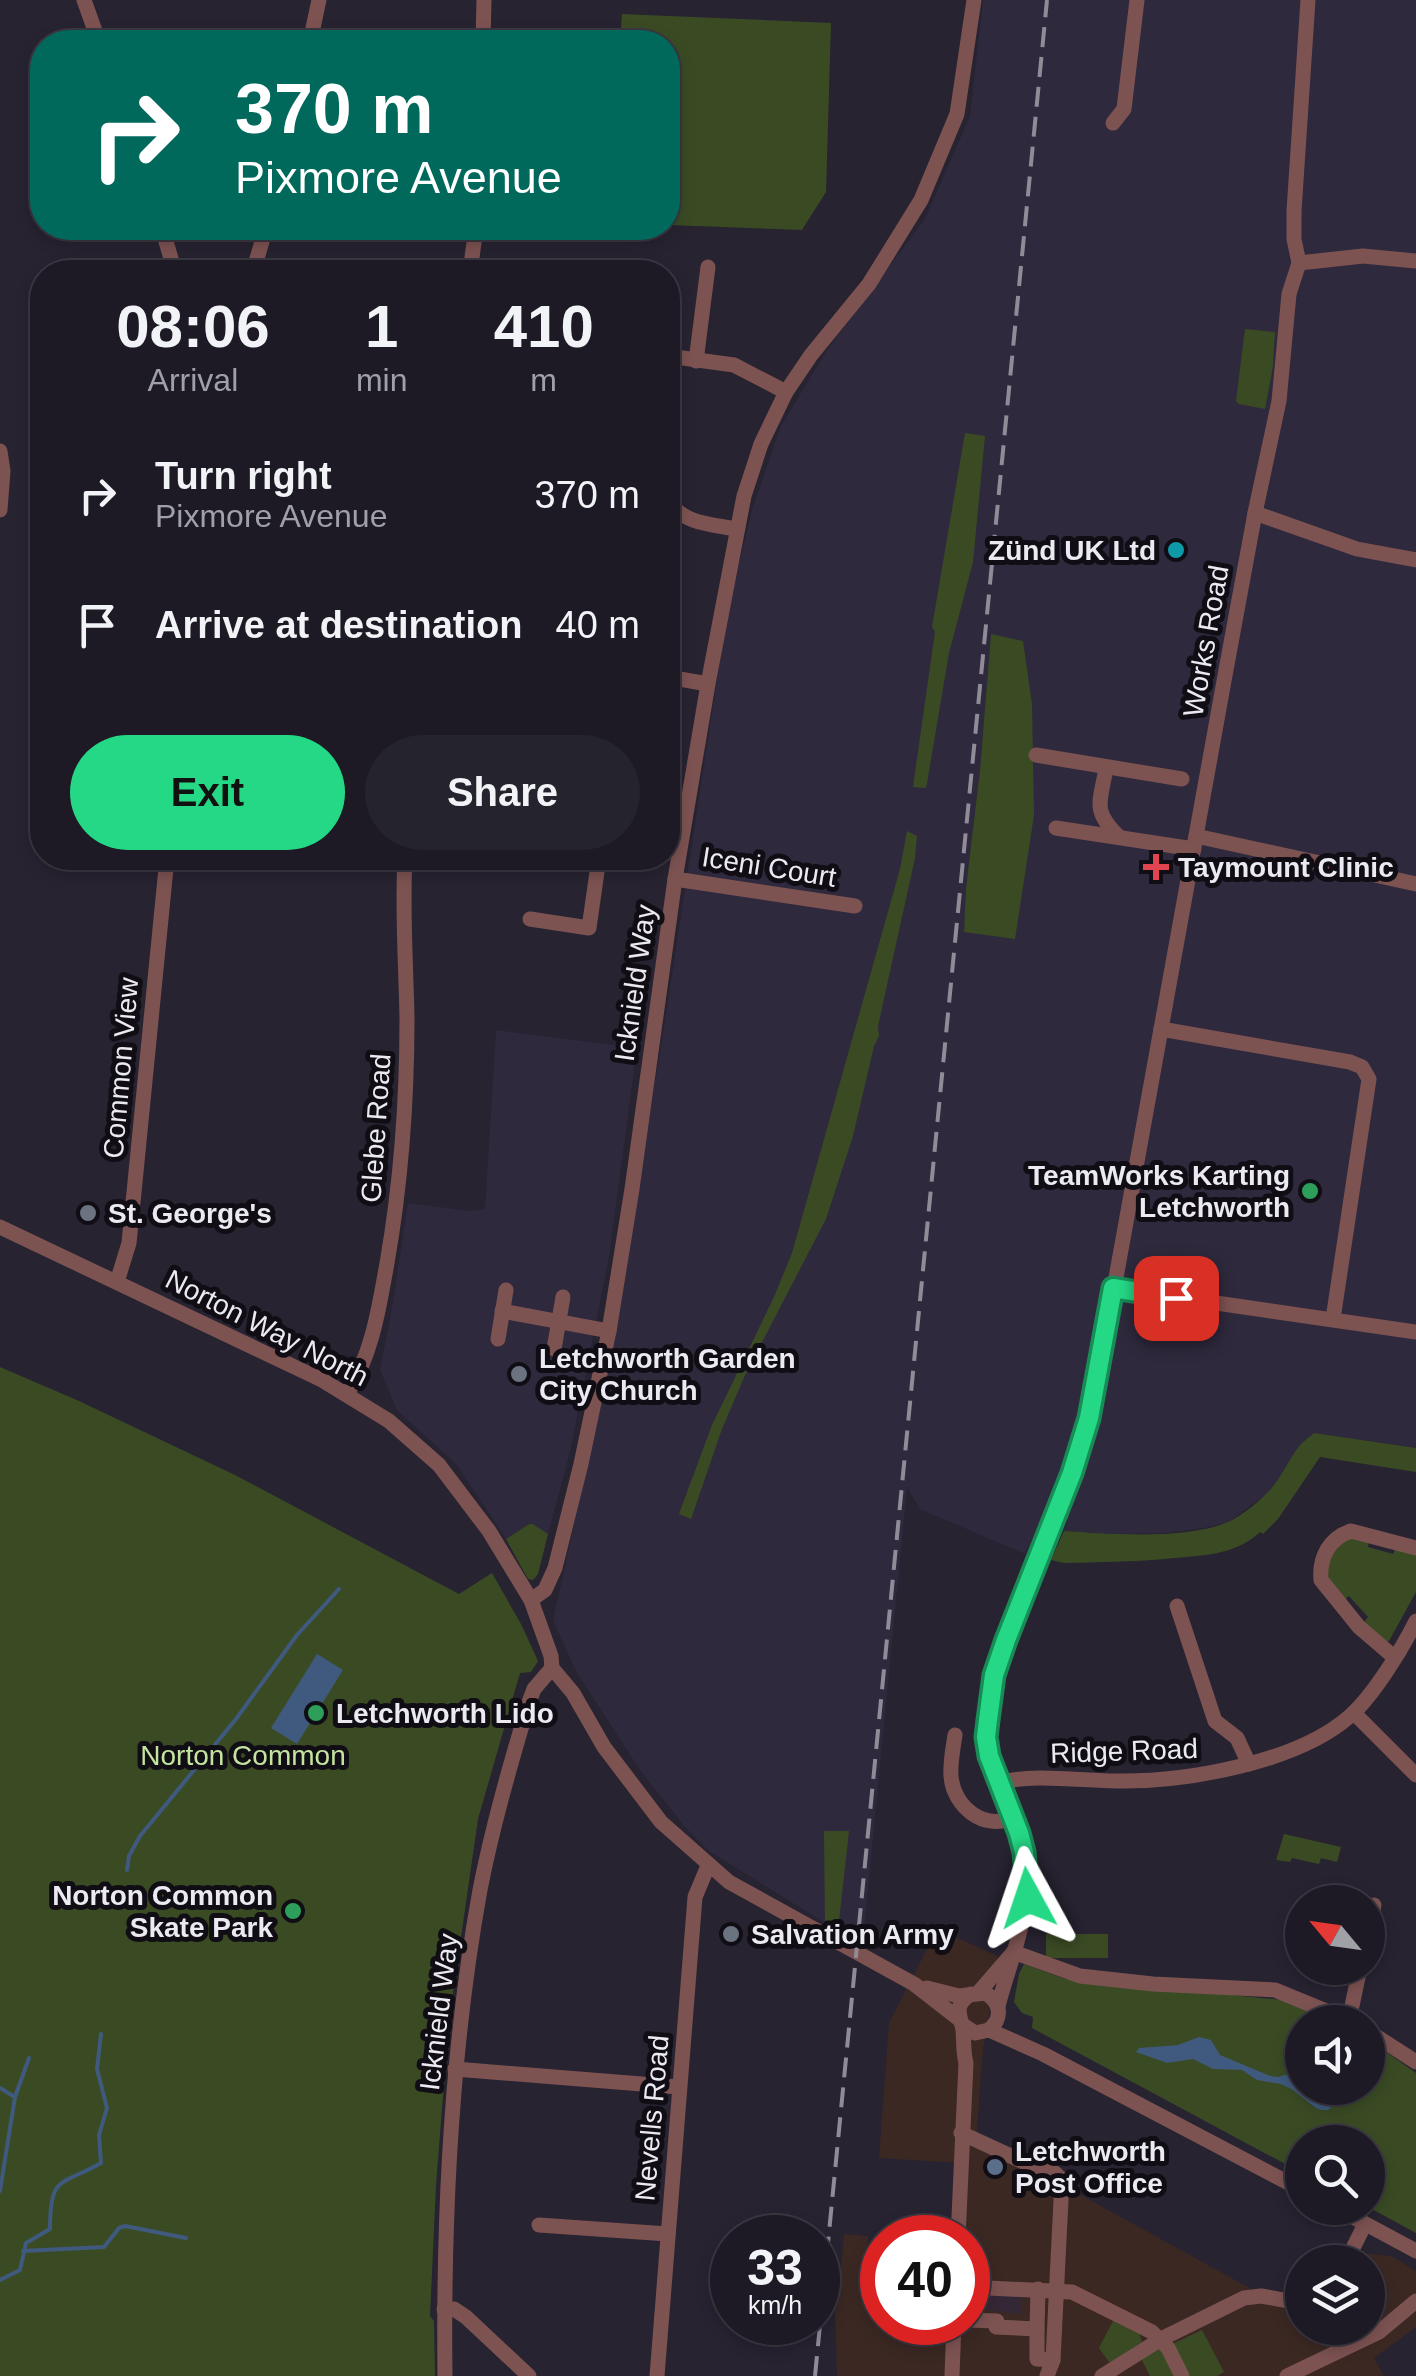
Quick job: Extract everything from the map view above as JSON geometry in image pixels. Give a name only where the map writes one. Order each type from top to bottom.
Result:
[{"type":"street","points":[[84,0],[95,30]]},
{"type":"street","points":[[313,30],[319,0]]},
{"type":"street","points":[[484,0],[484,30]]},
{"type":"street","name":"Icknield Way","points":[[680,849],[736,529],[762,444],[786,392],[869,284],[921,200],[956,114],[974,0]]},
{"type":"street","points":[[1113,123],[1124,109],[1137,0]]},
{"type":"street","name":"Works Road","points":[[999,2009],[1028,1898],[1024,1852],[989,1756],[986,1737],[994,1675],[1072,1473],[1089,1418],[1255,512],[1279,401],[1289,294],[1298,263],[1294,211],[1308,0]]},
{"type":"street","points":[[1298,263],[1364,256],[1416,262]]},
{"type":"street","points":[[696,361],[708,267]]},
{"type":"street","points":[[680,358],[734,365],[786,392]]},
{"type":"street","points":[[0,451],[0,510]]},
{"type":"street","points":[[1255,512],[1358,550],[1416,560]]},
{"type":"street","points":[[680,514],[736,529]]},
{"type":"street","points":[[680,679],[708,684]]},
{"type":"street","points":[[1036,755],[1182,779]]},
{"type":"street","points":[[1106,767],[1099,812],[1118,836]]},
{"type":"street","points":[[1056,828],[1195,843],[1416,884]]},
{"type":"street","name":"Common View","points":[[117,1282],[130,1243],[166,870]]},
{"type":"street","name":"Glebe Road","points":[[347,1394],[367,1354],[397,1208],[406,1021],[403,870]]},
{"type":"street","points":[[530,919],[589,928],[596,870]]},
{"type":"street","name":"Icknield Way","points":[[530,1600],[545,1590],[555,1568],[609,1331],[676,870]]},
{"type":"street","name":"Iceni Court","points":[[675,878],[855,906]]},
{"type":"street","points":[[1161,1029],[1350,1062],[1362,1067],[1370,1080],[1333,1319]]},
{"type":"street","name":"Norton Way North","points":[[0,1226],[322,1380],[389,1421],[439,1466],[489,1530],[530,1600],[552,1668],[573,1693],[604,1748],[661,1822],[708,1866],[747,1894],[914,1984],[948,1995],[975,1993]]},
{"type":"street","points":[[1113,1288],[1416,1332]]},
{"type":"street","points":[[498,1338],[506,1290]]},
{"type":"street","points":[[554,1350],[563,1298]]},
{"type":"street","points":[[502,1312],[609,1331]]},
{"type":"street","points":[[1394,1657],[1359,1627],[1321,1580],[1322,1556],[1334,1541],[1351,1531],[1416,1548]]},
{"type":"street","name":"Ridge Road","points":[[1177,1606],[1215,1721],[1237,1738],[1249,1764]]},
{"type":"street","name":"Ridge Road","points":[[1000,1783],[1034,1779],[1173,1779],[1249,1764],[1308,1743],[1354,1713],[1415,1626]]},
{"type":"street","name":"Icknield Way","points":[[444,2376],[447,2190],[472,1938],[484,1872],[528,1705],[534,1689],[552,1668]]},
{"type":"street","points":[[1354,1713],[1416,1775]]},
{"type":"street","points":[[955,1736],[951,1775],[959,1801],[972,1814],[989,1822],[1013,1817]]},
{"type":"street","name":"Nevells Road","points":[[657,2376],[696,1897],[708,1866]]},
{"type":"street","points":[[959,2215],[966,2063],[960,2004],[1014,1952],[1080,1976],[1275,1990],[1312,2005]]},
{"type":"street","name":"Norton Way North","points":[[914,1984],[961,2022]]},
{"type":"street","points":[[975,1993],[990,1996],[1006,2022],[1043,2054]]},
{"type":"street","points":[[966,2063],[986,2032],[995,2026],[999,2009]]},
{"type":"street","points":[[961,2022],[968,2030],[986,2032],[1043,2054],[1285,2181]]},
{"type":"street","points":[[1385,2043],[1416,2062]]},
{"type":"street","points":[[456,2069],[679,2088]]},
{"type":"street","points":[[961,2133],[1055,2173],[1062,2180],[1050,2368]]},
{"type":"street","points":[[1367,2225],[1416,2250]]},
{"type":"street","points":[[538,2226],[668,2234]]},
{"type":"street","points":[[990,2288],[1072,2292],[1160,2338],[1182,2376]]},
{"type":"street","points":[[1038,2290],[1037,2359],[1050,2368]]},
{"type":"street","points":[[1102,2376],[1160,2338],[1244,2298],[1285,2300]]},
{"type":"street","points":[[1287,2376],[1379,2332],[1416,2302]]},
{"type":"street","points":[[444,2310],[454,2309],[466,2317],[529,2376]]},
{"type":"street","points":[[990,2321],[996,2321],[996,2327],[1037,2329]]},
{"type":"street","points":[[952,2376],[953,2345]]},
{"type":"shaded area","points":[[983,0],[1416,0],[1416,1448],[1314,1433],[1298,1447],[1268,1493],[1228,1522],[1165,1533],[1064,1531],[1068,1521],[1045,1511],[1025,1554],[920,1509],[907,1487],[863,1940],[825,1923],[709,1851],[685,1827],[640,1770],[577,1673],[553,1621],[603,1393],[728,608],[753,507],[781,426],[827,350],[925,219],[970,116]],"holes":[[[991,635],[1023,641],[964,932]]]},
{"type":"shaded area","points":[[496,1030],[637,1048],[609,1257],[570,1452],[548,1534],[529,1524],[506,1539],[457,1465],[397,1410],[380,1370],[408,1203],[471,1211],[485,1209]]},
{"type":"shaded area","points":[[937,1929],[998,1956],[982,2058],[977,2134],[1260,2296],[1285,2299],[1285,2345],[1385,2345],[1385,2255],[1416,2271],[1416,2327],[1374,2358],[1384,2376],[837,2376],[844,2234],[860,2235],[860,2345],[990,2345],[990,2215],[958,2215],[960,2163],[879,2158],[889,2023]]},
{"type":"shaded area","points":[[990,2291],[1022,2292],[1021,2314],[990,2311]]},
{"type":"green space","points":[[622,14],[831,23],[826,192],[802,230],[680,225],[680,30],[621,30]]},
{"type":"green space","points":[[1245,329],[1275,332],[1265,409],[1236,401]]},
{"type":"green space","points":[[965,433],[985,436],[973,562],[949,653],[926,788],[913,787],[935,632],[932,627]]},
{"type":"green space","points":[[991,634],[1023,641],[1032,704],[1034,815],[1015,939],[964,932]]},
{"type":"green space","points":[[907,831],[917,836],[915,858],[879,1036],[853,1136],[826,1219],[746,1373],[691,1519],[679,1514],[712,1425],[792,1253],[900,869]]},
{"type":"green space","name":"Norton Common","points":[[0,1367],[235,1475],[459,1594],[492,1573],[538,1661],[531,1672],[520,1673],[478,1819],[449,2020],[430,2316],[434,2321],[435,2376],[0,2376]]},
{"type":"green space","points":[[1314,1433],[1416,1448],[1416,1472],[1320,1457],[1278,1519],[1263,1534],[1260,1532],[1239,1546],[1216,1553],[1153,1560],[1051,1560],[1064,1531],[1170,1534],[1228,1522],[1271,1489],[1299,1447]]},
{"type":"green space","points":[[529,1524],[548,1534],[533,1580],[528,1579],[506,1539]]},
{"type":"green space","points":[[1346,1537],[1369,1540],[1368,1547],[1393,1554],[1396,1548],[1416,1551],[1416,1592],[1389,1641],[1363,1623],[1368,1617],[1349,1596],[1343,1601],[1328,1582],[1327,1559]]},
{"type":"green space","points":[[824,1831],[849,1831],[838,1930],[825,1923]]},
{"type":"green space","points":[[1284,1834],[1341,1847],[1337,1862],[1321,1858],[1319,1864],[1292,1858],[1290,1862],[1276,1860]]},
{"type":"green space","points":[[1046,1934],[1108,1934],[1108,1958],[1046,1958]]},
{"type":"green space","points":[[1024,1964],[1065,1979],[1282,2000],[1296,2005],[1285,2005],[1285,2105],[1385,2105],[1385,2051],[1416,2073],[1416,2233],[1385,2216],[1385,2125],[1285,2125],[1285,2164],[1032,2028],[1033,2017],[1022,2013],[1014,2002]]},
{"type":"green space","points":[[1113,2321],[1139,2334],[1142,2342],[1110,2363],[1099,2348]]},
{"type":"green space","points":[[1202,2330],[1224,2372],[1217,2376],[1150,2376],[1140,2356],[1157,2345],[1160,2350]]},
{"type":"water","points":[[317,1654],[343,1670],[297,1744],[271,1728]]},
{"type":"water","points":[[1199,2037],[1211,2040],[1220,2055],[1270,2076],[1285,2075],[1285,2086],[1257,2080],[1242,2070],[1213,2069],[1193,2059],[1167,2063],[1136,2052],[1139,2048],[1178,2045]]},
{"type":"water","points":[[1312,2105],[1334,2105],[1328,2110]]},
{"type":"waterway","points":[[127,1870],[129,1856],[140,1836],[236,1719],[297,1635],[339,1589]]},
{"type":"waterway","points":[[0,2280],[20,2270],[26,2243],[50,2229],[52,2199],[60,2184],[101,2163],[99,2135],[107,2108],[97,2069],[101,2034]]},
{"type":"waterway","points":[[0,2191],[15,2097],[29,2058]]},
{"type":"waterway","points":[[0,2088],[13,2096]]},
{"type":"waterway","points":[[23,2251],[104,2247],[125,2226],[186,2238]]},
{"type":"railway","points":[[815,2376],[1047,0]]},
{"type":"place","name":"Zünd UK Ltd","points":[[1176,550]]},
{"type":"place","name":"Taymount Clinic","points":[[1156,867]]},
{"type":"place","name":"TeamWorks Karting Letchworth","points":[[1310,1191]]},
{"type":"place","name":"St. George's","points":[[88,1213]]},
{"type":"place","name":"Letchworth Garden City Church","points":[[519,1374]]},
{"type":"place","name":"Letchworth Lido","points":[[316,1713]]},
{"type":"place","name":"Norton Common Skate Park","points":[[293,1911]]},
{"type":"place","name":"Salvation Army","points":[[731,1934]]},
{"type":"place","name":"Letchworth Post Office","points":[[995,2167]]},
{"type":"route","points":[[1028,1898],[1024,1852],[989,1756],[986,1737],[994,1675],[1072,1473],[1089,1418],[1113,1288],[1176,1298]]}]
